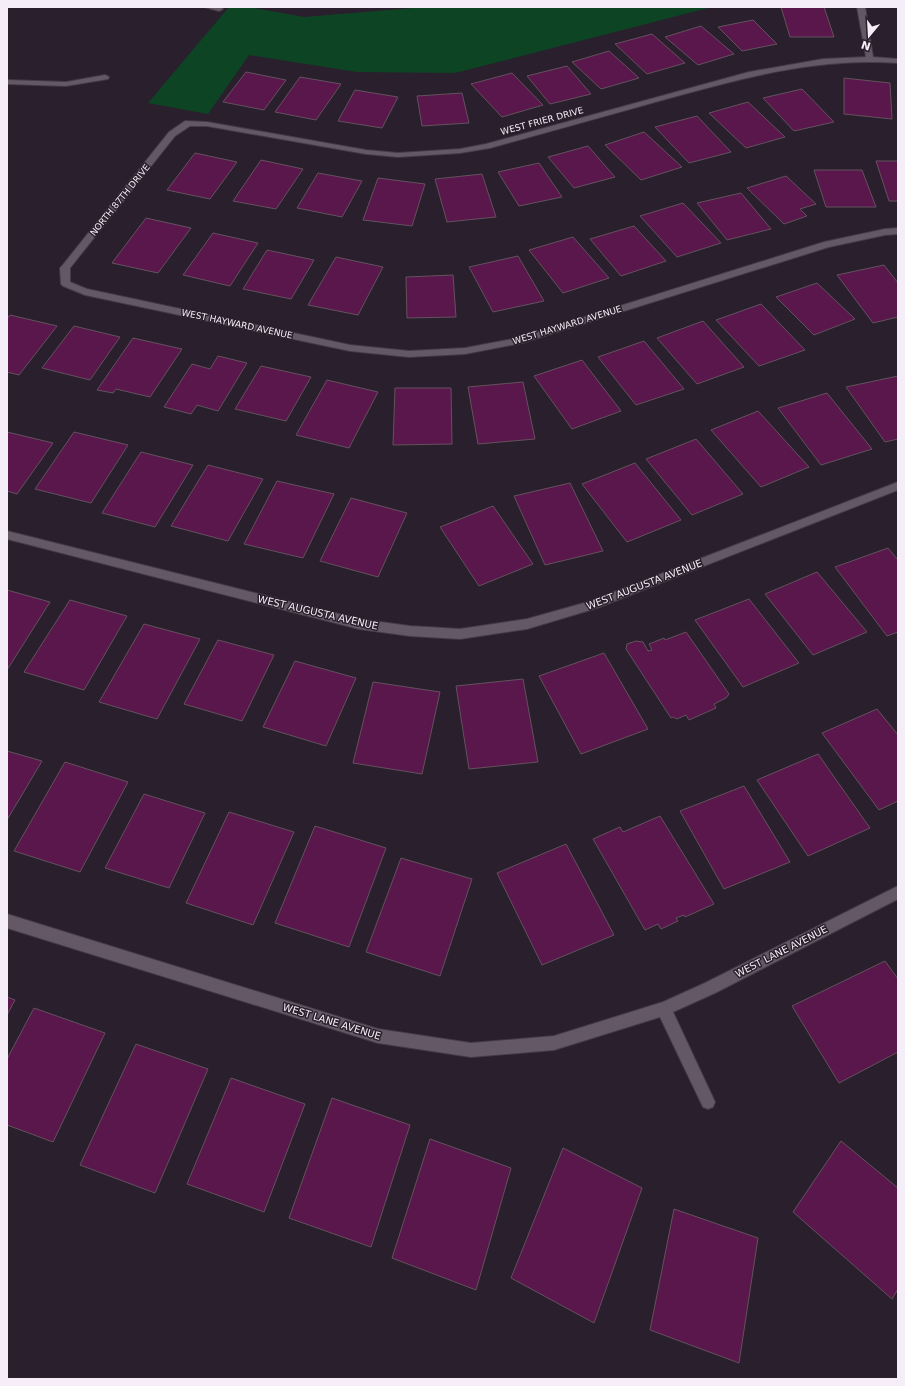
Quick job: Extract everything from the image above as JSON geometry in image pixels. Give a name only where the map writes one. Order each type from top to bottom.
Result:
[{"type":"street","points":[[208,7],[219,9]]},
{"type":"street","points":[[861,7],[870,59]]},
{"type":"street","name":"WEST FRIER DRIVE","points":[[188,123],[207,124],[366,152],[398,155],[460,151],[487,146],[749,74],[830,60],[870,59],[898,61]]},
{"type":"street","points":[[7,82],[66,84],[105,77]]},
{"type":"street","name":"NORTH 87TH DRIVE","points":[[66,284],[65,268],[172,134],[188,123]]},
{"type":"street","name":"WEST HAYWARD AVENUE","points":[[66,284],[85,292],[350,348],[409,354],[458,351],[519,341],[827,244],[885,232],[898,231]]},
{"type":"street","name":"WEST AUGUSTA AVENUE","points":[[7,535],[359,624],[410,631],[460,634],[527,624],[593,604],[898,486]]},
{"type":"street","name":"WEST LANE AVENUE","points":[[7,921],[378,1036],[472,1050],[554,1043],[664,1009],[710,988],[898,892]]},
{"type":"street","points":[[664,1009],[708,1102]]},
{"type":"green space","points":[[229,7],[249,7],[304,17],[425,7],[712,7],[455,73],[357,72],[249,55],[208,114],[148,103]]},
{"type":"building","points":[[781,7],[824,7],[834,37],[790,37]]},
{"type":"building","points":[[753,20],[777,44],[742,51],[718,27]]},
{"type":"building","points":[[701,26],[734,54],[698,65],[665,37]]},
{"type":"building","points":[[652,34],[685,63],[647,74],[615,44]]},
{"type":"building","points":[[609,51],[639,78],[601,89],[572,62]]},
{"type":"building","points":[[567,66],[591,94],[550,104],[527,76]]},
{"type":"building","points":[[246,72],[286,80],[264,110],[223,102]]},
{"type":"building","points":[[512,73],[543,105],[502,117],[471,84]]},
{"type":"building","points":[[300,77],[341,84],[316,120],[275,112]]},
{"type":"building","points":[[844,78],[890,83],[892,119],[844,114]]},
{"type":"building","points":[[802,89],[834,122],[794,131],[763,98]]},
{"type":"building","points":[[355,90],[398,97],[382,128],[338,121]]},
{"type":"building","points":[[462,93],[469,123],[422,126],[417,96]]},
{"type":"building","points":[[748,102],[785,137],[746,148],[709,113]]},
{"type":"building","points":[[697,116],[731,152],[689,163],[655,127]]},
{"type":"building","points":[[644,132],[682,167],[641,180],[605,145]]},
{"type":"building","points":[[588,146],[615,177],[574,188],[548,157]]},
{"type":"building","points":[[195,153],[237,162],[210,199],[167,190]]},
{"type":"building","points":[[261,160],[303,169],[276,209],[233,201]]},
{"type":"building","points":[[876,161],[898,161],[898,201],[889,201]]},
{"type":"building","points":[[539,163],[562,197],[519,206],[498,172]]},
{"type":"building","points":[[814,170],[862,170],[876,207],[826,207]]},
{"type":"building","points":[[318,173],[362,181],[342,217],[297,208]]},
{"type":"building","points":[[482,174],[496,217],[447,222],[435,179]]},
{"type":"building","points":[[786,176],[816,204],[800,209],[807,216],[784,224],[747,188]]},
{"type":"building","points":[[378,178],[425,184],[412,226],[363,220]]},
{"type":"building","points":[[741,193],[771,229],[727,240],[697,203]]},
{"type":"building","points":[[683,203],[721,243],[677,257],[640,216]]},
{"type":"building","points":[[146,218],[191,228],[158,273],[112,263]]},
{"type":"building","points":[[634,226],[666,261],[621,276],[590,239]]},
{"type":"building","points":[[213,233],[258,243],[230,286],[183,275]]},
{"type":"building","points":[[573,237],[609,278],[563,293],[529,250]]},
{"type":"building","points":[[267,250],[314,260],[291,299],[243,289]]},
{"type":"building","points":[[518,256],[544,301],[493,312],[469,267]]},
{"type":"building","points":[[336,257],[383,267],[358,315],[308,305]]},
{"type":"building","points":[[884,265],[898,283],[898,317],[873,323],[837,275]]},
{"type":"building","points":[[453,275],[456,317],[407,318],[406,277]]},
{"type":"building","points":[[817,283],[855,319],[814,335],[776,297]]},
{"type":"building","points":[[761,304],[805,350],[759,366],[716,320]]},
{"type":"building","points":[[10,315],[57,326],[19,375],[7,372],[7,319]]},
{"type":"building","points":[[703,321],[744,367],[697,384],[657,338]]},
{"type":"building","points":[[74,326],[120,337],[90,380],[42,368]]},
{"type":"building","points":[[133,338],[182,349],[150,397],[116,389],[113,393],[97,390]]},
{"type":"building","points":[[644,341],[684,389],[636,405],[598,357]]},
{"type":"building","points":[[218,356],[247,363],[218,411],[197,405],[191,414],[164,407],[192,364],[210,369]]},
{"type":"building","points":[[582,360],[621,411],[572,429],[534,376]]},
{"type":"building","points":[[261,366],[311,377],[286,421],[235,409]]},
{"type":"building","points":[[898,376],[898,439],[885,442],[846,387]]},
{"type":"building","points":[[327,380],[378,392],[349,448],[296,435]]},
{"type":"building","points":[[523,382],[535,439],[478,444],[468,387]]},
{"type":"building","points":[[395,388],[451,388],[452,444],[393,445]]},
{"type":"building","points":[[827,393],[872,449],[821,465],[778,408]]},
{"type":"building","points":[[758,411],[809,467],[761,487],[711,430]]},
{"type":"building","points":[[7,432],[53,443],[17,494],[7,491]]},
{"type":"building","points":[[74,432],[128,445],[91,503],[35,489]]},
{"type":"building","points":[[696,439],[743,494],[692,515],[646,459]]},
{"type":"building","points":[[141,452],[193,465],[155,527],[102,513]]},
{"type":"building","points":[[635,463],[681,520],[627,542],[582,484]]},
{"type":"building","points":[[208,465],[263,479],[228,541],[171,526]]},
{"type":"building","points":[[277,481],[334,494],[303,558],[244,544]]},
{"type":"building","points":[[570,483],[603,551],[545,565],[514,496]]},
{"type":"building","points":[[351,498],[407,513],[378,577],[320,561]]},
{"type":"building","points":[[493,506],[533,564],[479,586],[440,527]]},
{"type":"building","points":[[888,548],[898,560],[898,632],[887,636],[835,567]]},
{"type":"building","points":[[817,572],[867,632],[813,655],[765,594]]},
{"type":"building","points":[[7,590],[50,602],[7,670]]},
{"type":"building","points":[[749,599],[799,663],[743,687],[695,620]]},
{"type":"building","points":[[70,600],[127,616],[84,690],[24,672]]},
{"type":"building","points":[[144,624],[200,639],[157,719],[99,702]]},
{"type":"building","points":[[686,632],[729,694],[726,698],[714,704],[716,708],[689,720],[686,715],[677,719],[673,717],[671,718],[626,649],[627,644],[636,641],[643,642],[648,651],[652,650],[649,644]]},
{"type":"building","points":[[218,640],[274,655],[242,721],[184,704]]},
{"type":"building","points":[[604,653],[648,729],[581,754],[539,676]]},
{"type":"building","points":[[295,661],[356,678],[326,746],[263,727]]},
{"type":"building","points":[[523,679],[538,762],[469,769],[456,686]]},
{"type":"building","points":[[373,682],[440,692],[422,774],[353,763]]},
{"type":"building","points":[[877,709],[898,735],[898,801],[879,810],[822,733]]},
{"type":"building","points":[[7,751],[42,761],[7,820]]},
{"type":"building","points":[[818,754],[870,828],[808,856],[757,780]]},
{"type":"building","points":[[65,762],[128,782],[80,872],[14,851]]},
{"type":"building","points":[[744,786],[790,862],[724,889],[680,811]]},
{"type":"building","points":[[144,794],[205,813],[169,888],[105,868]]},
{"type":"building","points":[[229,812],[294,832],[253,925],[186,903]]},
{"type":"building","points":[[660,816],[714,904],[685,917],[684,915],[676,918],[678,921],[661,929],[658,924],[645,930],[593,839],[620,827],[623,832]]},
{"type":"building","points":[[315,826],[386,848],[349,947],[275,923]]},
{"type":"building","points":[[566,844],[614,935],[542,965],[497,873]]},
{"type":"building","points":[[401,858],[472,879],[440,976],[366,952]]},
{"type":"building","points":[[885,961],[898,979],[898,1052],[839,1083],[792,1006]]},
{"type":"building","points":[[7,997],[15,1000],[7,1015]]},
{"type":"building","points":[[34,1008],[105,1033],[53,1142],[7,1125],[7,1059]]},
{"type":"building","points":[[136,1044],[208,1069],[155,1193],[80,1165]]},
{"type":"building","points":[[231,1078],[305,1104],[264,1212],[187,1184]]},
{"type":"building","points":[[332,1098],[410,1125],[371,1247],[289,1218]]},
{"type":"building","points":[[430,1139],[511,1168],[476,1290],[392,1258]]},
{"type":"building","points":[[841,1141],[898,1188],[898,1289],[892,1299],[793,1212]]},
{"type":"building","points":[[563,1148],[642,1188],[594,1323],[511,1278]]},
{"type":"building","points":[[674,1209],[758,1238],[739,1363],[650,1330]]}]
